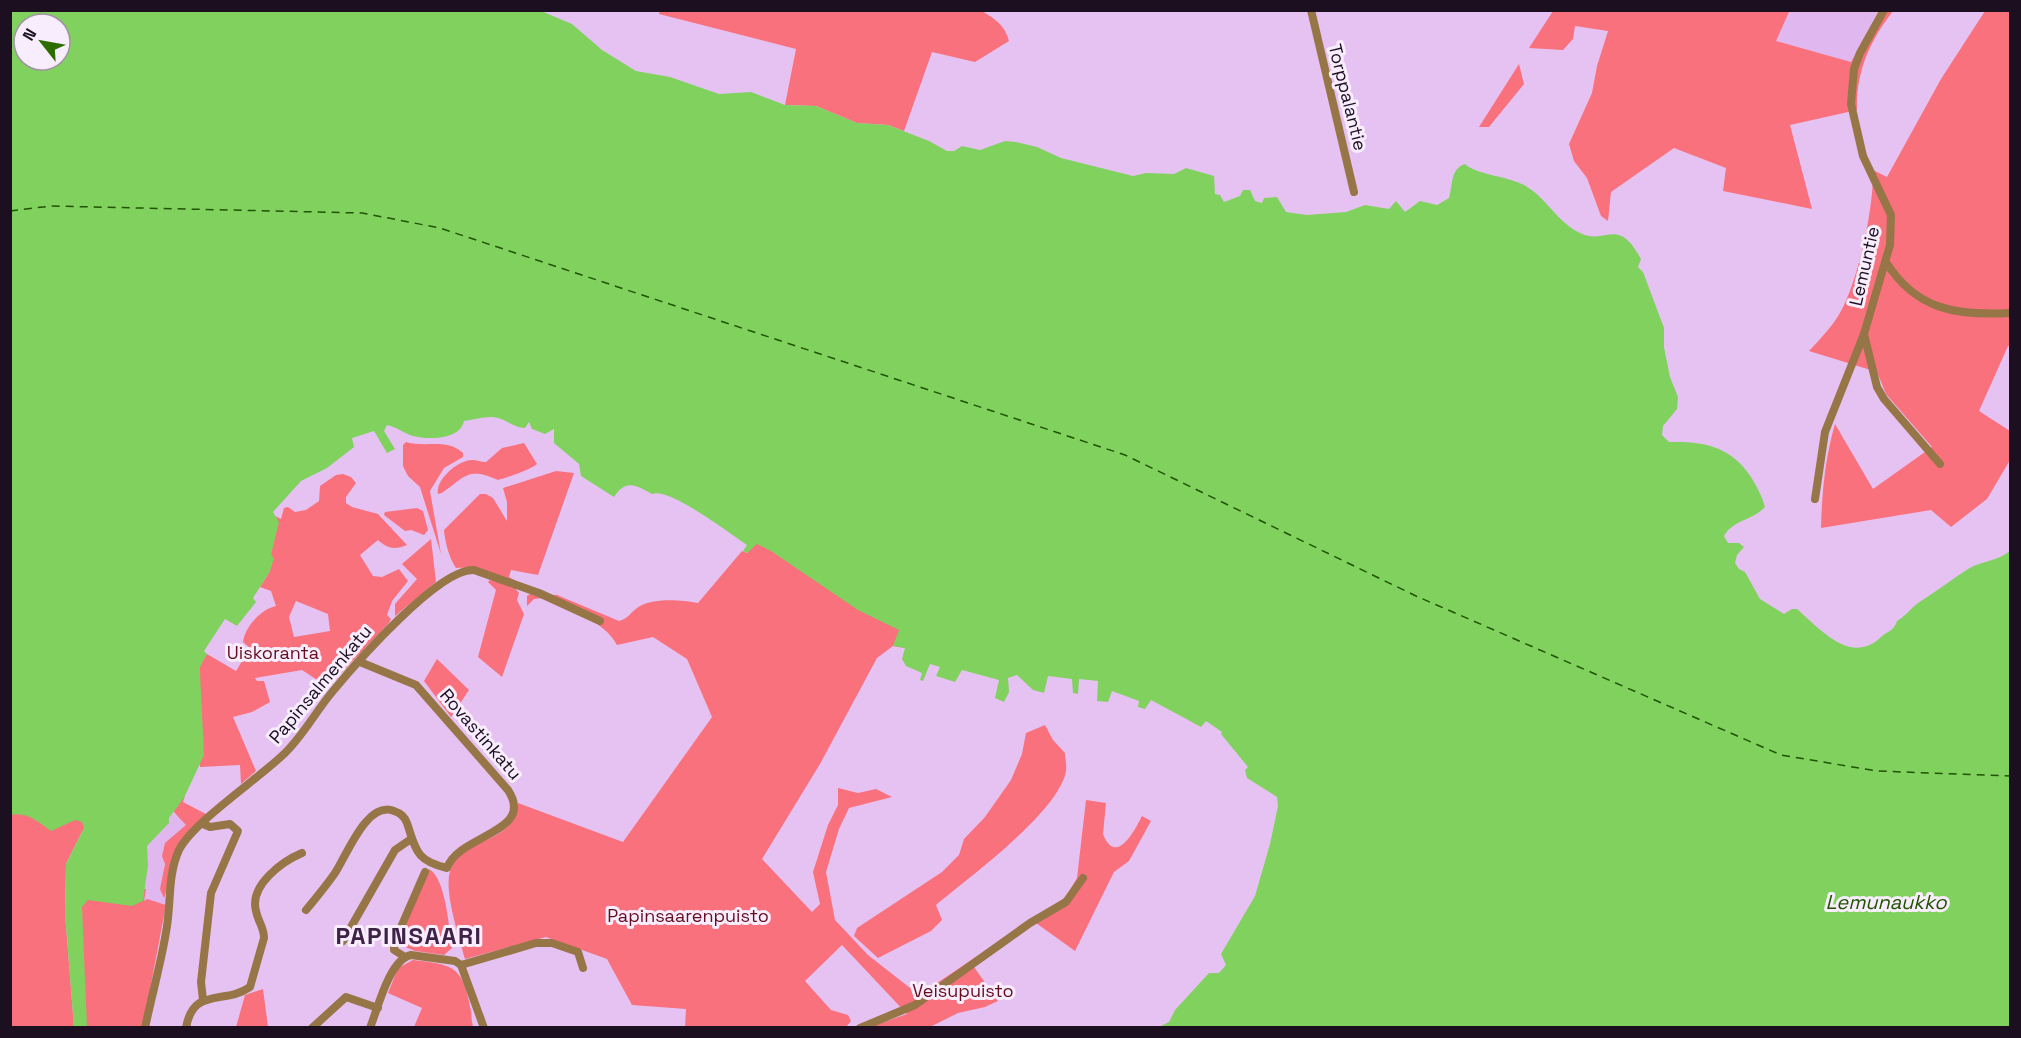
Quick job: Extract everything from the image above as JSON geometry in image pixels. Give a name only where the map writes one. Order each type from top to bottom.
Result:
[{"type":"street","name":"Torppalantie","points":[[1311,10],[1354,192]]},
{"type":"street","name":"Lemuntie","points":[[1815,499],[1825,432],[1864,334],[1886,262],[1891,236],[1891,215],[1863,156],[1851,104],[1854,69],[1860,53],[1884,10]]},
{"type":"street","points":[[1886,262],[1913,293],[1935,308],[1959,312],[2010,313]]},
{"type":"street","points":[[1864,334],[1877,387],[1884,399],[1941,464]]},
{"type":"street","name":"Papinsalmenkatu","points":[[145,1028],[167,927],[175,860],[185,841],[292,746],[309,727],[334,689],[379,638],[411,609],[451,576],[463,570],[480,571],[539,593],[600,621]]},
{"type":"street","name":"Rovastinkatu","points":[[360,662],[416,685],[513,798],[515,810],[506,825],[465,846],[450,860],[447,868],[421,857],[411,839]]},
{"type":"street","points":[[306,910],[336,872],[370,816],[382,809],[399,813],[407,821],[411,839],[395,850],[343,941]]},
{"type":"street","points":[[203,824],[210,827],[230,824],[238,831],[211,893],[201,982],[203,1000]]},
{"type":"street","points":[[186,1028],[189,1014],[203,1000],[240,992],[250,987],[264,938],[264,930],[256,911],[261,889],[277,866],[302,852]]},
{"type":"street","points":[[425,872],[394,944],[394,950],[405,957],[418,956],[458,963],[545,942],[578,952],[583,968]]},
{"type":"street","points":[[862,1027],[915,1005],[1030,923],[1066,902],[1083,878]]},
{"type":"street","points":[[370,1028],[396,965],[405,957]]},
{"type":"street","points":[[458,963],[484,1028]]},
{"type":"street","points":[[312,1028],[346,997],[378,1008]]},
{"type":"shaded area","points":[[1790,11],[1880,11],[1851,62],[1776,41]]},
{"type":"shaded area","points":[[172,814],[197,822],[164,858],[165,905],[143,901],[148,844],[167,826]]},
{"type":"green space","points":[[660,10],[982,11],[1002,27],[1009,41],[975,62],[932,52],[904,131],[888,125],[857,123],[816,106],[785,105],[796,49],[659,14]]},
{"type":"green space","points":[[1790,10],[1776,41],[1851,62],[1880,11],[1893,11],[1866,57],[1859,82],[1857,110],[1790,125],[1812,209],[1723,191],[1726,168],[1674,148],[1611,192],[1608,221],[1601,216],[1587,178],[1574,161],[1569,144],[1592,93],[1597,66],[1608,31],[1575,26],[1573,39],[1563,50],[1529,48],[1553,11]]},
{"type":"green space","points":[[1985,11],[2010,11],[2010,346],[2008,346],[1979,411],[2010,431],[2010,460],[1987,499],[1951,527],[1931,510],[1821,528],[1825,476],[1835,424],[1873,489],[1932,447],[1886,394],[1877,372],[1809,351],[1838,316],[1848,297],[1868,222],[1873,170],[1887,177],[1941,79]]},
{"type":"green space","points":[[1519,64],[1524,84],[1489,127],[1479,127]]},
{"type":"green space","points":[[406,442],[450,446],[463,453],[463,457],[444,468],[430,491],[441,554],[420,487],[408,476],[403,466],[403,445]]},
{"type":"green space","points":[[524,443],[537,464],[534,466],[498,480],[480,474],[468,475],[438,494],[444,477],[460,463],[472,460],[486,462],[502,448]]},
{"type":"green space","points":[[556,471],[574,473],[538,575],[511,570],[509,577],[516,581],[473,567],[456,568],[451,560],[444,530],[480,494],[493,498],[507,521],[507,502],[503,488]]},
{"type":"green space","name":"Uiskoranta","points":[[343,474],[351,477],[356,483],[346,497],[346,503],[352,507],[378,514],[407,545],[392,548],[378,540],[360,555],[373,576],[382,577],[399,569],[408,581],[392,601],[387,615],[391,619],[389,623],[328,687],[302,670],[255,678],[257,681],[264,681],[270,702],[252,712],[233,717],[256,771],[241,784],[240,765],[200,767],[182,657],[203,660],[207,654],[236,671],[250,648],[243,642],[250,625],[259,615],[276,606],[271,591],[260,587],[270,571],[265,552],[273,512],[273,515],[281,519],[284,508],[288,507],[295,512],[306,510],[319,501],[320,486],[336,475]],"holes":[[[296,601],[328,614],[330,631],[294,637],[289,617]]]},
{"type":"green space","points":[[417,508],[423,511],[428,530],[424,535],[411,530],[405,531],[384,515],[385,512]]},
{"type":"green space","name":"Papinsaarenpuisto","points":[[761,536],[914,608],[905,648],[893,646],[877,658],[820,764],[762,859],[812,912],[820,904],[813,872],[828,825],[838,805],[838,788],[858,793],[876,789],[892,797],[849,808],[839,829],[826,872],[835,920],[868,955],[919,995],[1066,897],[1077,878],[1086,800],[1106,803],[1103,834],[1108,843],[1114,847],[1125,843],[1142,816],[1151,821],[1129,861],[1114,872],[1075,951],[1036,923],[974,967],[998,1001],[985,1007],[958,1013],[930,1027],[870,1027],[907,1014],[842,945],[805,981],[831,1010],[848,1015],[851,1021],[846,1027],[685,1028],[686,1009],[632,1005],[607,959],[546,937],[465,959],[449,895],[449,876],[454,863],[462,854],[508,827],[515,817],[518,803],[623,842],[712,717],[687,659],[653,637],[617,645],[603,628],[584,616],[543,598],[534,599],[527,606],[527,596],[530,594],[557,595],[619,621],[650,602],[675,600],[698,603],[742,551],[747,553]]},
{"type":"green space","points":[[431,539],[436,582],[395,616],[395,604],[417,579],[402,564]]},
{"type":"green space","points":[[490,580],[513,586],[519,593],[517,600],[524,614],[502,677],[478,657],[496,590],[488,582]]},
{"type":"green space","points":[[437,659],[469,690],[451,717],[424,681]]},
{"type":"green space","points":[[1045,725],[1053,740],[1065,753],[1066,771],[1060,787],[1047,805],[1011,843],[936,905],[942,920],[931,931],[878,958],[854,936],[857,928],[942,872],[959,855],[964,839],[985,817],[1011,780],[1022,754],[1026,733]]},
{"type":"green space","points":[[82,736],[84,828],[66,864],[65,913],[74,1027],[11,1027],[10,758]]},
{"type":"green space","points":[[185,796],[183,802],[206,814],[185,835],[164,898],[160,889],[165,864],[162,856],[165,843],[186,825],[172,810]]},
{"type":"green space","points":[[429,869],[439,882],[446,905],[452,948],[444,955],[415,951],[398,944]]},
{"type":"green space","points":[[146,889],[144,901],[147,899],[166,905],[143,1027],[83,1027],[80,891]]},
{"type":"green space","points":[[413,960],[448,966],[455,970],[468,996],[473,1025],[470,1028],[414,1027],[422,1008],[388,993],[398,968]]},
{"type":"green space","points":[[263,989],[268,1027],[236,1027],[245,995]]},
{"type":"water","name":"Lemunaukko","points":[[11,10],[541,11],[572,24],[602,50],[636,71],[670,77],[719,94],[751,92],[785,105],[816,106],[857,123],[888,125],[929,141],[947,151],[954,151],[962,146],[980,150],[1005,141],[1037,147],[1061,158],[1133,176],[1146,173],[1174,174],[1186,168],[1214,176],[1215,194],[1220,195],[1224,202],[1240,196],[1243,190],[1250,190],[1255,201],[1262,203],[1264,198],[1277,197],[1286,212],[1307,215],[1346,212],[1365,205],[1389,209],[1396,201],[1405,212],[1420,201],[1437,205],[1449,198],[1454,174],[1460,166],[1465,164],[1477,171],[1524,185],[1539,196],[1565,223],[1580,233],[1589,236],[1618,235],[1633,246],[1641,259],[1638,267],[1643,272],[1664,328],[1664,347],[1670,377],[1678,397],[1677,409],[1663,426],[1662,435],[1669,442],[1705,444],[1725,452],[1735,458],[1751,477],[1765,507],[1733,526],[1724,536],[1728,543],[1739,543],[1744,547],[1737,555],[1735,563],[1745,572],[1760,599],[1784,614],[1797,609],[1836,641],[1858,648],[1870,645],[1894,627],[1897,621],[1915,605],[1968,569],[2010,551],[2010,1027],[1159,1027],[1169,1022],[1175,1010],[1209,973],[1219,973],[1226,965],[1221,954],[1255,896],[1270,844],[1278,806],[1277,797],[1247,778],[1245,770],[1248,767],[1221,734],[1222,732],[1206,721],[1201,727],[1151,700],[1145,709],[1138,707],[1139,701],[1112,691],[1108,702],[1097,701],[1098,681],[1079,679],[1078,694],[1073,693],[1072,679],[1048,676],[1044,693],[1033,690],[1017,675],[1008,678],[1009,692],[1004,702],[995,698],[999,680],[962,670],[955,682],[936,676],[940,667],[930,664],[923,681],[920,680],[922,673],[906,666],[902,659],[905,648],[893,646],[899,630],[858,610],[771,551],[757,544],[747,553],[743,551],[747,545],[699,512],[671,497],[652,494],[632,485],[623,487],[614,497],[581,476],[579,464],[554,443],[554,429],[545,434],[532,429],[529,422],[525,428],[494,417],[464,421],[456,432],[435,438],[413,436],[387,425],[384,431],[395,449],[387,453],[374,431],[352,438],[354,447],[327,468],[301,481],[273,512],[279,522],[271,555],[274,558],[270,571],[253,598],[256,602],[237,626],[225,619],[204,651],[207,654],[200,667],[200,673],[204,755],[184,798],[169,818],[169,823],[147,846],[148,865],[143,901],[132,906],[88,900],[82,907],[87,1027],[74,1027],[65,913],[66,864],[84,828],[82,822],[75,820],[51,831],[27,816],[11,815]]},
{"type":"ferry route","points":[[10,211],[51,206],[362,213],[440,228],[1125,455],[1416,596],[1781,755],[1877,771],[2010,776]]},
{"type":"district","name":"PAPINSAARI","points":[[409,935]]},
{"type":"park label","name":"Veisupuisto","points":[[963,990]]}]
